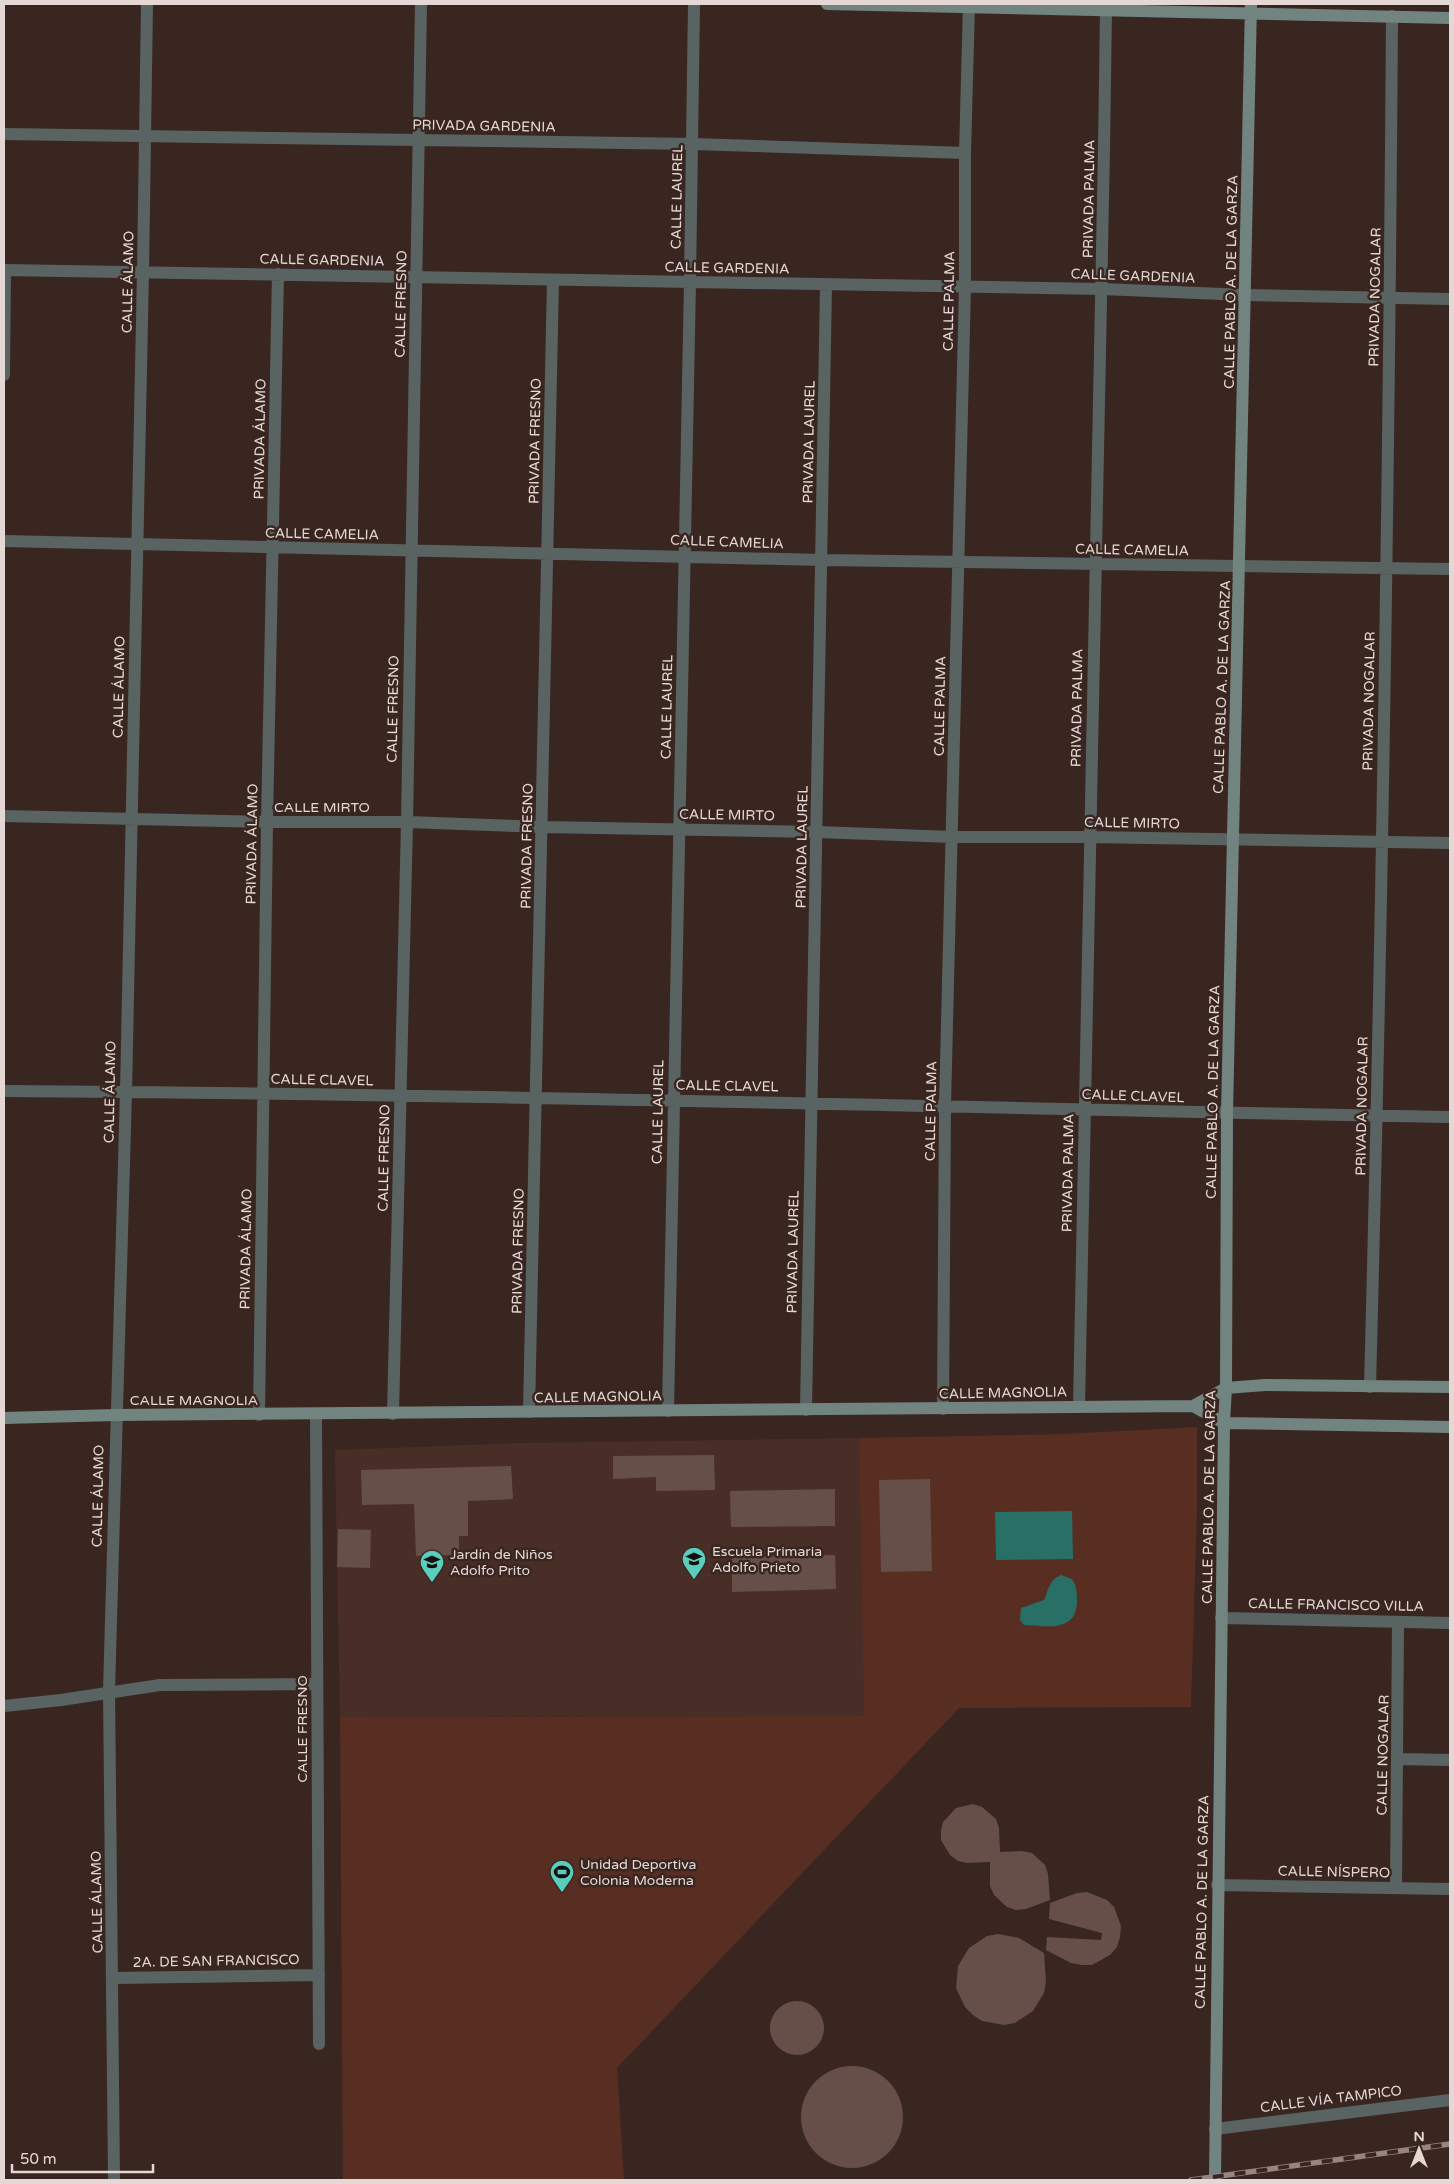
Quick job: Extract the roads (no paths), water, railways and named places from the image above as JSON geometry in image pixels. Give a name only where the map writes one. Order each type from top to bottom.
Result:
[{"type":"street","name":"CALLE ÁLAMO","points":[[114,2180],[109,1691],[126,1092],[144,272],[147,4]]},
{"type":"street","name":"CALLE FRESNO","points":[[393,1414],[407,822],[421,4]]},
{"type":"street","name":"CALLE LAUREL","points":[[668,1411],[693,144],[694,4]]},
{"type":"street","points":[[827,4],[1106,10],[1251,8],[1450,18]]},
{"type":"street","name":"CALLE PALMA","points":[[943,1409],[945,1106],[965,287],[965,153],[969,6]]},
{"type":"street","name":"CALLE PABLO A. DE LA GARZA","points":[[1215,2180],[1217,1885],[1226,1388],[1227,1114],[1251,8]]},
{"type":"street","name":"PRIVADA PALMA","points":[[1079,1408],[1106,10]]},
{"type":"street","name":"PRIVADA NOGALAR","points":[[1370,1387],[1387,568],[1392,16]]},
{"type":"street","name":"PRIVADA GARDENIA","points":[[4,134],[693,144],[965,153]]},
{"type":"street","points":[[4,270],[4,376]]},
{"type":"street","name":"CALLE GARDENIA","points":[[4,270],[1102,289],[1246,295],[1450,299]]},
{"type":"street","name":"PRIVADA ÁLAMO","points":[[259,1415],[267,822],[278,274]]},
{"type":"street","name":"PRIVADA FRESNO","points":[[529,1412],[543,828],[553,280]]},
{"type":"street","name":"PRIVADA LAUREL","points":[[806,1410],[826,285]]},
{"type":"street","name":"CALLE CAMELIA","points":[[4,541],[272,548],[548,552],[822,560],[1450,569]]},
{"type":"street","name":"CALLE MIRTO","points":[[4,816],[267,822],[407,822],[543,828],[817,832],[952,837],[1089,837],[1450,843]]},
{"type":"street","name":"CALLE CLAVEL","points":[[4,1091],[673,1100],[1227,1114],[1450,1117]]},
{"type":"street","name":"CALLE MAGNOLIA","points":[[4,1418],[116,1415],[1193,1406],[1226,1388],[1264,1385],[1450,1387]]},
{"type":"street","name":"CALLE MAGNOLIA","points":[[1193,1406],[1224,1423],[1450,1426]]},
{"type":"street","name":"CALLE FRESNO","points":[[316,1414],[318,2044]]},
{"type":"street","name":"CALLE FRANCISCO VILLA","points":[[1221,1618],[1450,1623]]},
{"type":"street","name":"CALLE NOGALAR","points":[[1396,1888],[1398,1622]]},
{"type":"street","points":[[4,1706],[61,1700],[109,1691],[160,1685],[316,1684]]},
{"type":"street","points":[[1398,1759],[1450,1760]]},
{"type":"street","name":"CALLE NÍSPERO","points":[[1217,1885],[1450,1889]]},
{"type":"street","name":"2A. DE SAN FRANCISCO","points":[[113,1978],[319,1975]]},
{"type":"street","name":"CALLE VÍA TAMPICO","points":[[1215,2129],[1450,2100]]},
{"type":"water","points":[[1072,1511],[1073,1559],[996,1560],[995,1512]]},
{"type":"water","points":[[1061,1575],[1072,1579],[1076,1587],[1077,1602],[1071,1619],[1058,1626],[1024,1625],[1020,1620],[1021,1608],[1044,1600],[1052,1582]]},
{"type":"railway","points":[[1191,2180],[1450,2144]]},
{"type":"place","name":"Escuela Primaria Adolfo Prieto","points":[[694,1580]]},
{"type":"place","name":"Jardín de Niños Adolfo Prito","points":[[432,1583]]},
{"type":"place","name":"Unidad Deportiva Colonia Moderna","points":[[562,1893]]}]
